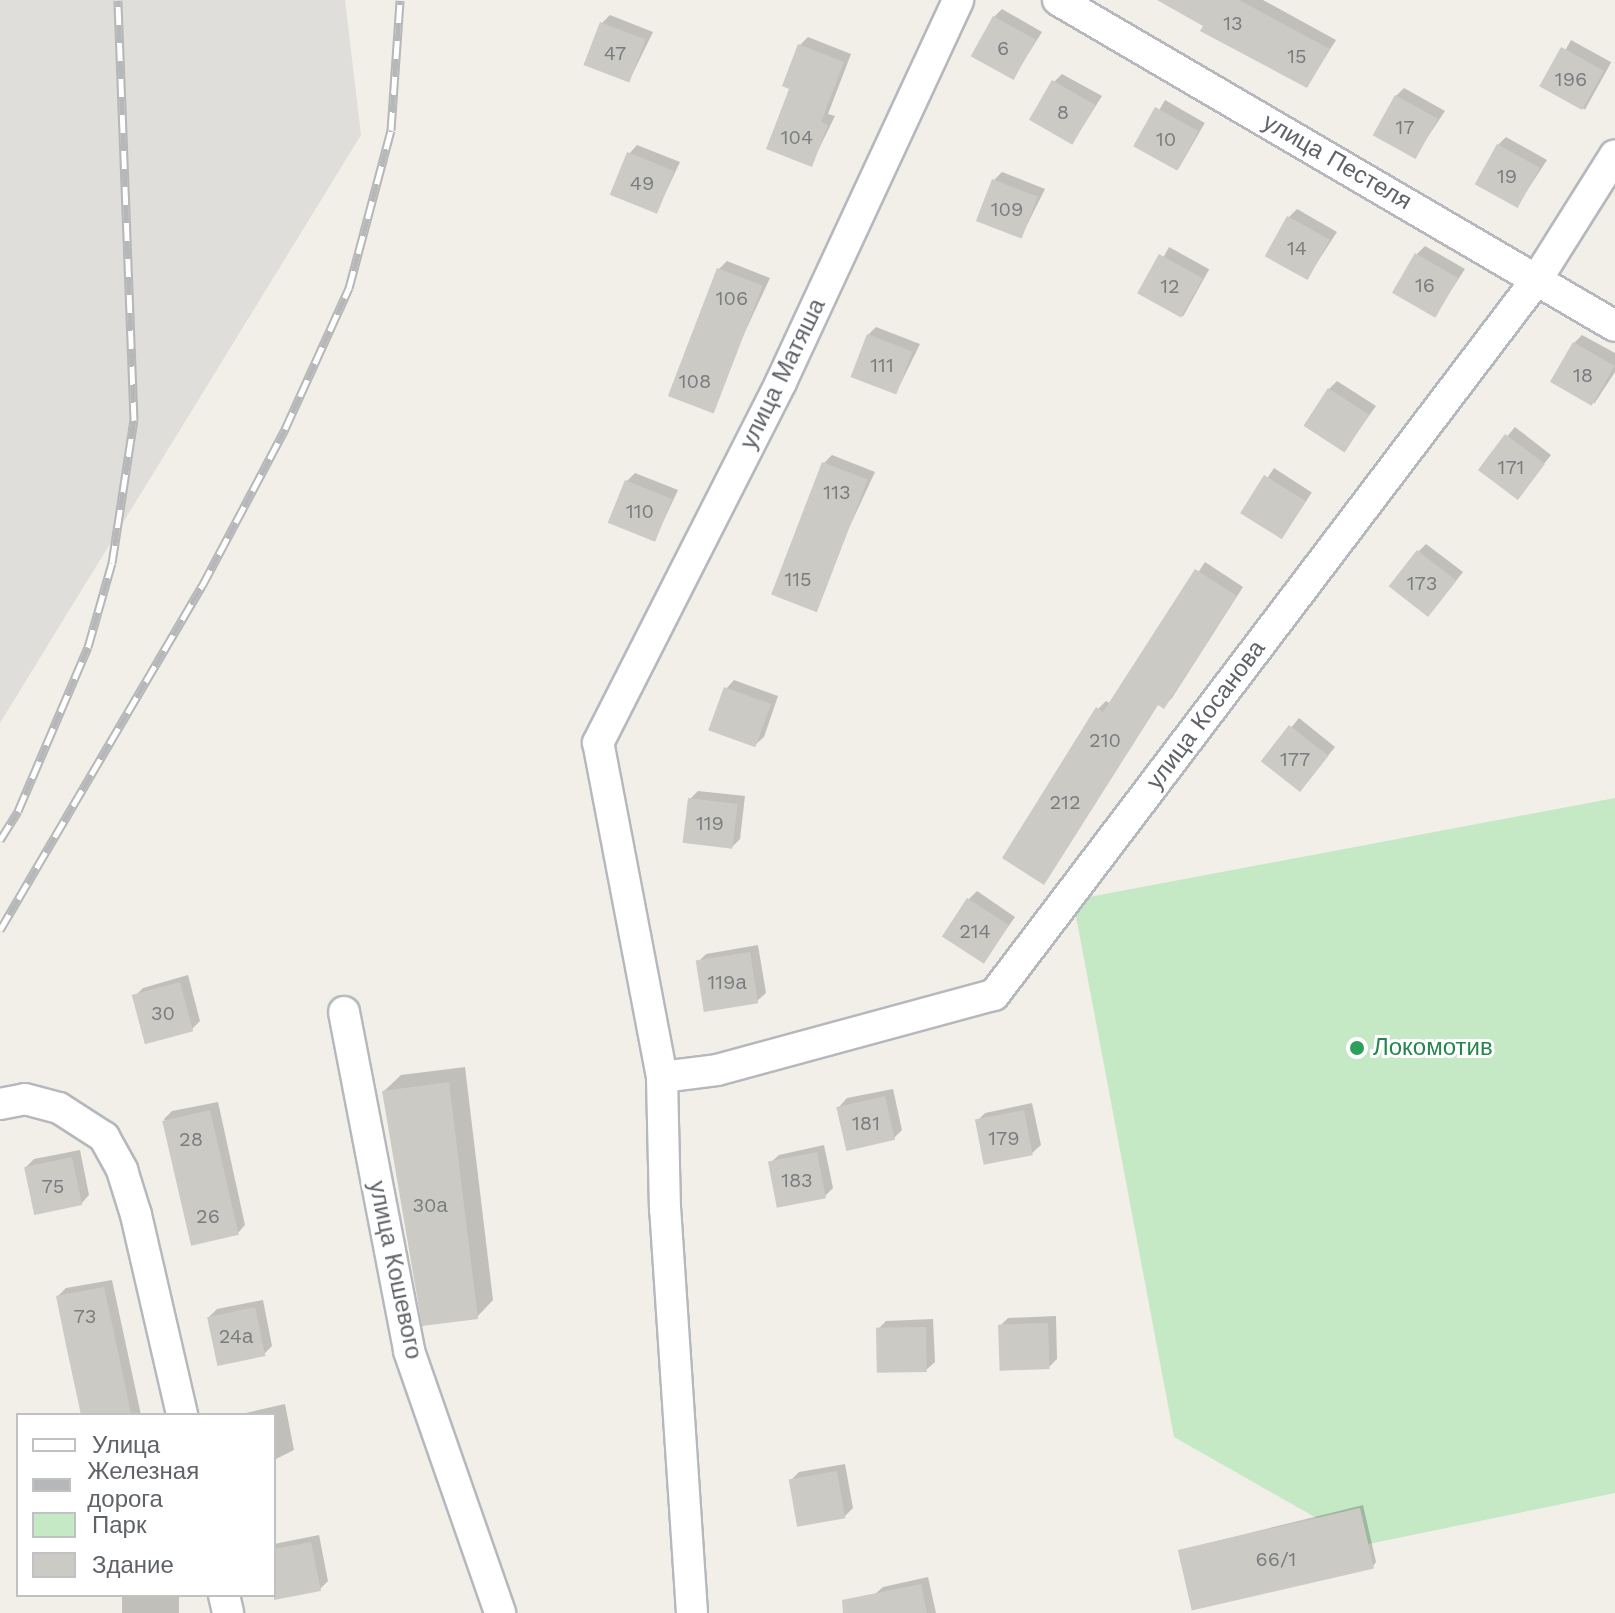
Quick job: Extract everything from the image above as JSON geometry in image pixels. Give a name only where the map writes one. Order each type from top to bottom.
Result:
[{"type":"street","name":"улица Матяша","points":[[662,1077],[598,743],[781,382],[958,0]]},
{"type":"street","name":"улица Пестеля","points":[[1058,0],[1615,326]]},
{"type":"street","name":"улица Косанова","points":[[662,1077],[717,1070],[994,995],[1537,279],[1615,155]]},
{"type":"street","name":"улица Кошевого","points":[[344,1012],[409,1351],[500,1613]]},
{"type":"street","points":[[662,1077],[665,1210],[692,1613]]},
{"type":"street","points":[[0,1104],[25,1099],[59,1108],[104,1137],[122,1170],[136,1215],[182,1413]]},
{"type":"shaded area","points":[[0,0],[345,0],[361,135],[0,723]]},
{"type":"green space","name":"Локомотив","points":[[1615,798],[1615,1493],[1364,1545],[1174,1437],[1073,900]]},
{"type":"building","points":[[1157,0],[1239,0],[1330,49],[1307,88],[1200,31],[1203,26]]},
{"type":"building","points":[[993,16],[1036,40],[1014,80],[971,56]]},
{"type":"building","points":[[600,22],[646,40],[629,83],[584,65]]},
{"type":"building","points":[[798,44],[844,62],[821,122],[828,125],[812,167],[766,149],[789,89],[782,86]]},
{"type":"building","points":[[1561,47],[1604,71],[1582,110],[1539,86]]},
{"type":"building","points":[[1052,80],[1095,105],[1072,145],[1029,120]]},
{"type":"building","points":[[1395,95],[1438,119],[1416,159],[1373,135]]},
{"type":"building","points":[[1155,107],[1199,131],[1177,171],[1133,146]]},
{"type":"building","points":[[1497,144],[1540,168],[1518,208],[1475,184]]},
{"type":"building","points":[[627,152],[674,171],[657,214],[610,195]]},
{"type":"building","points":[[992,179],[1038,197],[1022,239],[976,221]]},
{"type":"building","points":[[1287,216],[1330,240],[1308,280],[1265,256]]},
{"type":"building","points":[[1415,253],[1458,278],[1435,318],[1392,293]]},
{"type":"building","points":[[1159,254],[1203,278],[1181,318],[1137,293]]},
{"type":"building","points":[[717,268],[763,286],[714,413],[668,396]]},
{"type":"building","points":[[867,334],[913,352],[896,395],[851,377]]},
{"type":"building","points":[[1573,342],[1615,366],[1592,406],[1550,382]]},
{"type":"building","points":[[1328,388],[1369,415],[1345,452],[1303,426]]},
{"type":"building","points":[[1505,434],[1545,464],[1518,500],[1478,470]]},
{"type":"building","points":[[822,462],[868,480],[817,612],[771,595]]},
{"type":"building","points":[[1264,475],[1306,501],[1282,539],[1240,513]]},
{"type":"building","points":[[625,480],[672,499],[655,542],[608,523]]},
{"type":"building","points":[[1417,550],[1456,581],[1428,617],[1389,586]]},
{"type":"building","points":[[1195,569],[1237,596],[1164,709],[1158,705],[1044,885],[1002,858],[1096,707],[1103,712]]},
{"type":"building","points":[[724,687],[771,704],[755,747],[708,730]]},
{"type":"building","points":[[1289,725],[1328,756],[1300,792],[1261,761]]},
{"type":"building","points":[[688,798],[738,804],[732,849],[683,843]]},
{"type":"building","points":[[967,898],[1009,925],[984,964],[942,937]]},
{"type":"building","points":[[750,952],[758,1003],[704,1012],[696,961]]},
{"type":"building","points":[[180,982],[193,1031],[145,1044],[132,995]]},
{"type":"building","points":[[449,1082],[478,1319],[422,1326],[382,1091]]},
{"type":"building","points":[[885,1096],[895,1140],[846,1151],[836,1107]]},
{"type":"building","points":[[210,1110],[239,1235],[191,1246],[162,1121]]},
{"type":"building","points":[[1024,1110],[1033,1155],[984,1165],[975,1120]]},
{"type":"building","points":[[817,1152],[826,1198],[777,1208],[768,1162]]},
{"type":"building","points":[[72,1157],[82,1205],[34,1215],[24,1167]]},
{"type":"building","points":[[104,1287],[131,1413],[81,1413],[56,1296]]},
{"type":"building","points":[[255,1307],[265,1356],[217,1366],[207,1317]]},
{"type":"building","points":[[1048,1323],[1050,1369],[1000,1371],[998,1325]]},
{"type":"building","points":[[926,1327],[927,1372],[877,1373],[876,1328]]},
{"type":"building","points":[[837,1471],[845,1518],[797,1527],[789,1480]]},
{"type":"building","points":[[1360,1508],[1374,1568],[1192,1610],[1178,1550]]},
{"type":"building","points":[[311,1542],[321,1591],[274,1600],[276,1549]]},
{"type":"building","points":[[921,1584],[927,1613],[843,1613],[842,1600]]},
{"type":"railway","points":[[0,840],[18,811],[88,647],[112,563],[134,420],[118,0]]},
{"type":"railway","points":[[0,930],[202,586],[285,429],[349,288],[391,130],[400,0]]},
{"type":"place","name":"Локомотив","points":[[1357,1048]]}]
